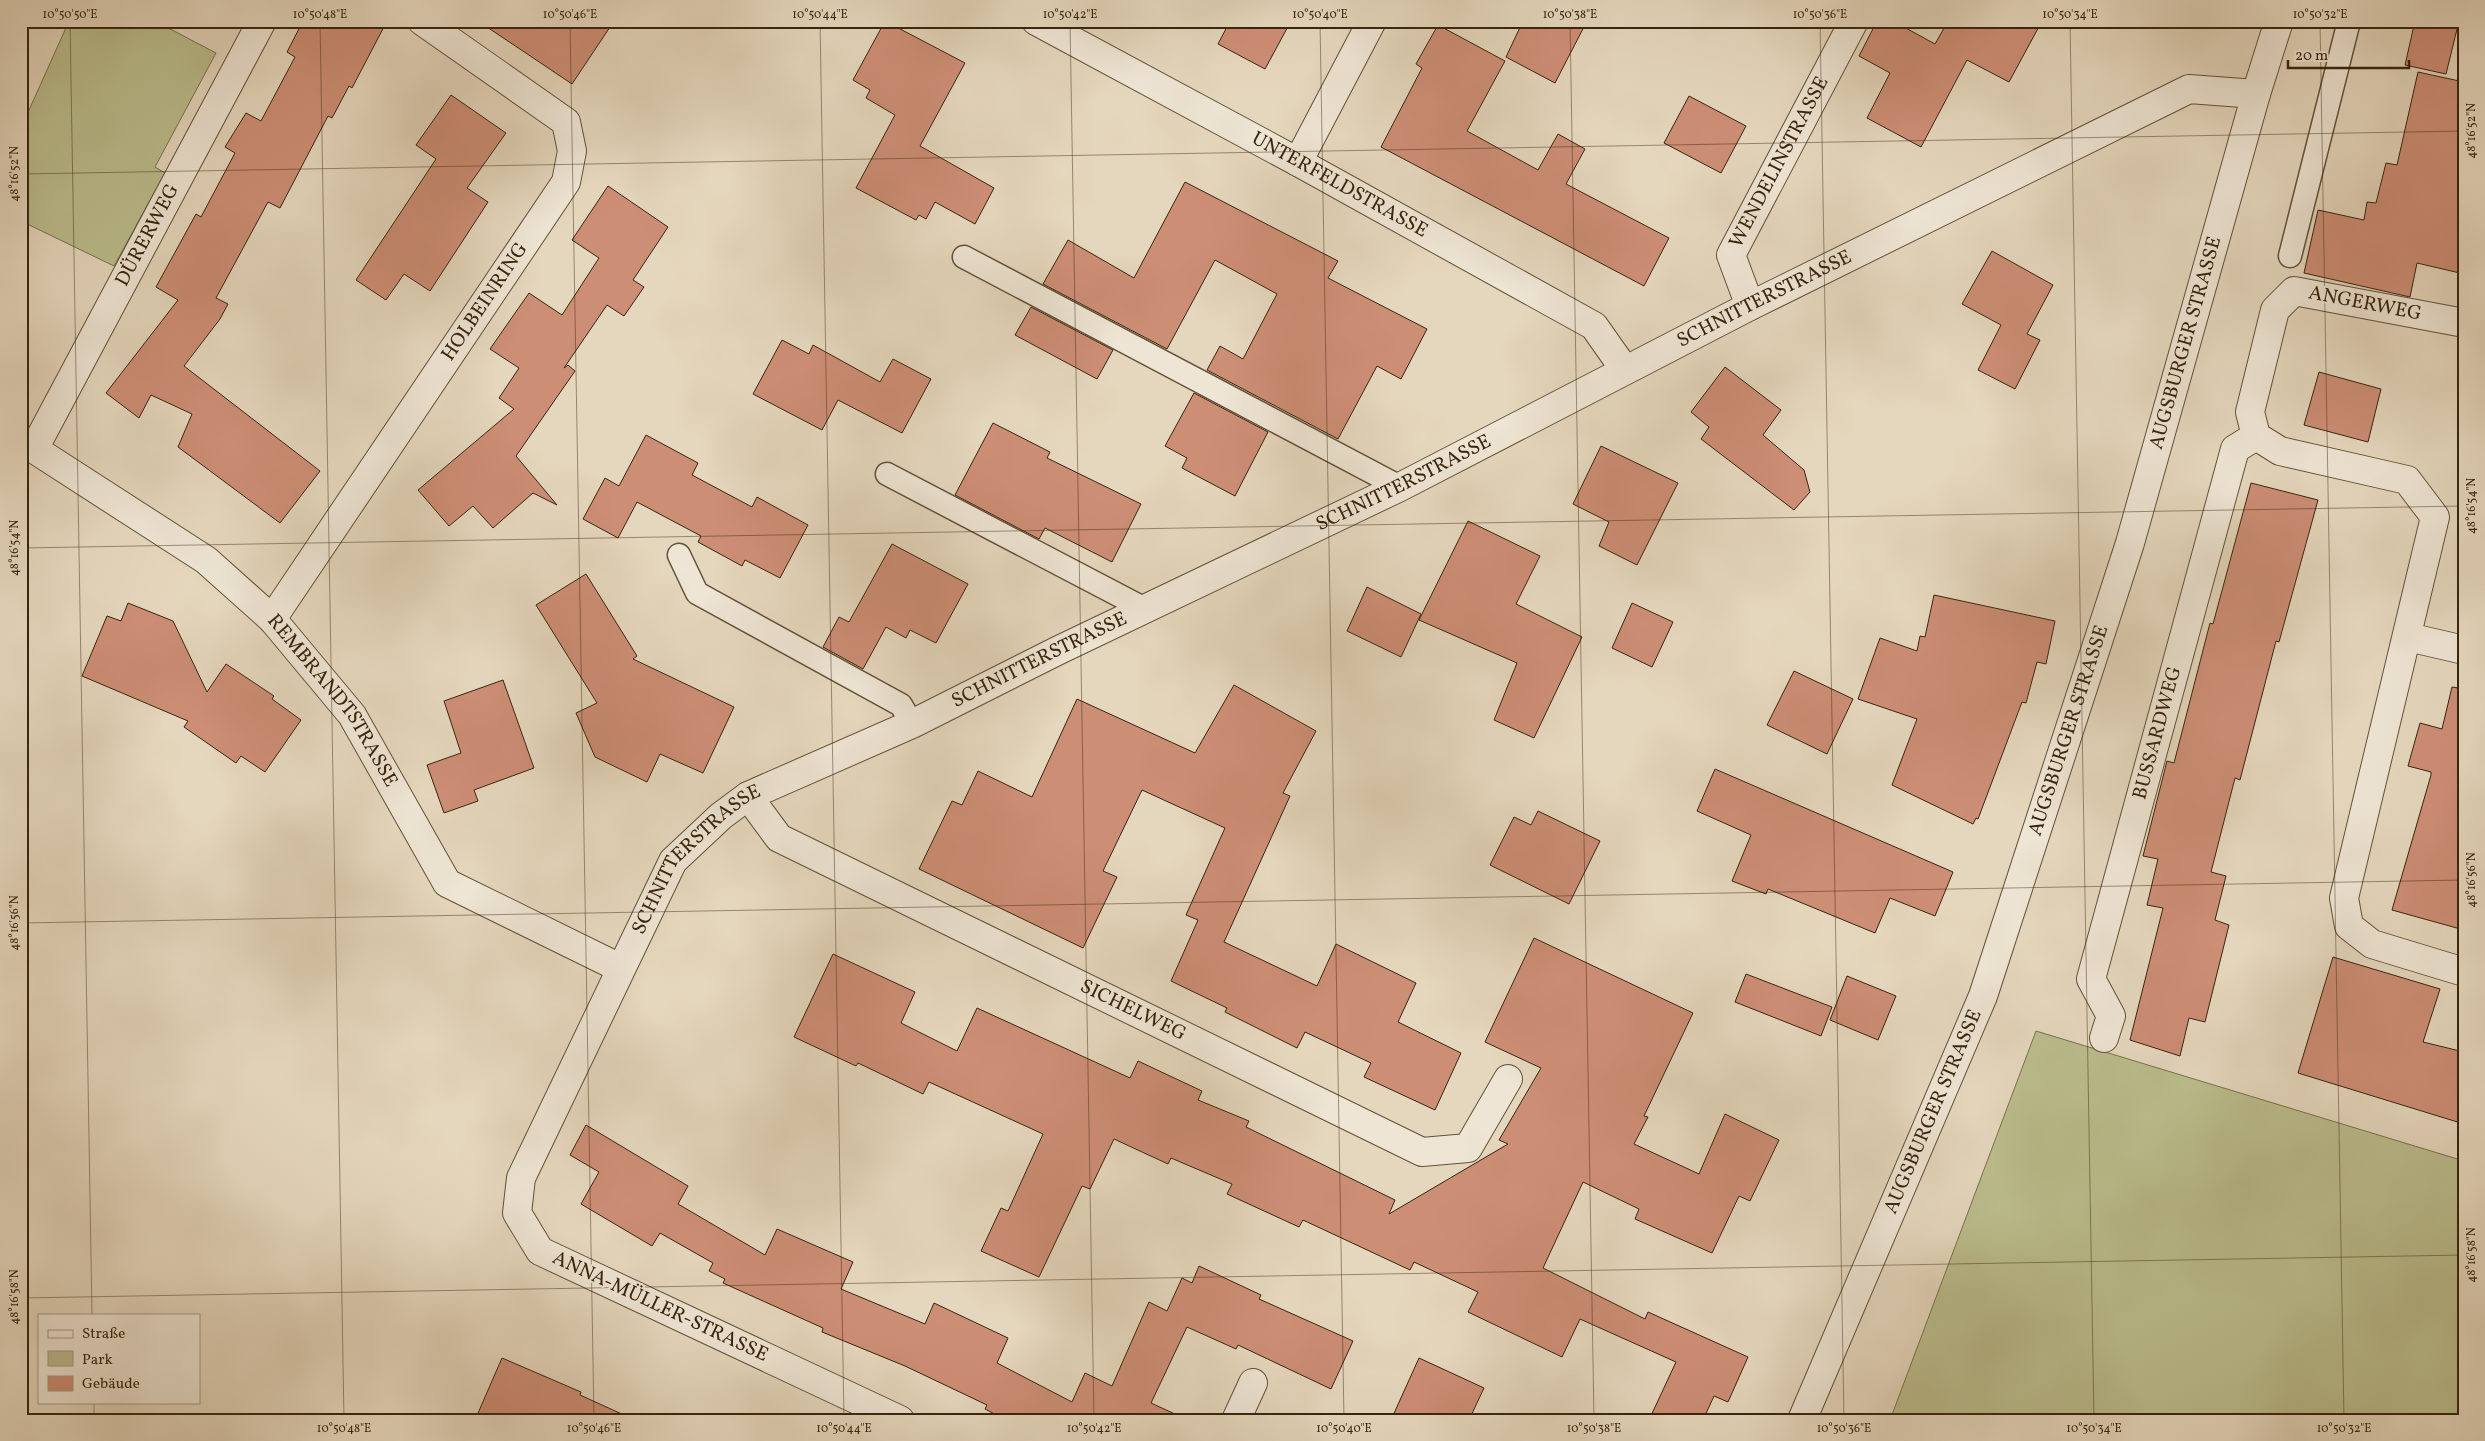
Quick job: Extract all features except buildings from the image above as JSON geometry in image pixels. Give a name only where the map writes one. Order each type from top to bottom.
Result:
[{"type":"street","name":"DÜRERWEG","points":[[27,446],[262,21]]},
{"type":"street","name":"HOLBEINRING","points":[[272,619],[566,182],[572,151],[566,122],[422,21]]},
{"type":"street","name":"UNTERFELDSTRASSE","points":[[1036,21],[1298,162],[1594,326],[1625,370]]},
{"type":"street","points":[[1298,162],[1372,21]]},
{"type":"street","name":"WENDELINSTRASSE","points":[[1750,306],[1731,254],[1854,21]]},
{"type":"street","name":"AUGSBURGER STRASSE","points":[[1802,1420],[1983,996],[2130,543],[2256,94],[2279,21]]},
{"type":"street","name":"SCHNITTERSTRASSE","points":[[620,968],[672,861],[721,816],[748,796],[912,724],[1145,609],[1400,487],[1750,306],[2189,89],[2256,94]]},
{"type":"street","name":"ANGERWEG","points":[[2256,436],[2250,412],[2275,310],[2294,290],[2464,322]]},
{"type":"street","points":[[2256,436],[2280,450],[2407,480],[2435,517],[2408,637],[2344,898],[2348,926],[2372,944],[2464,972]]},
{"type":"street","name":"BUSSARDWEG","points":[[2104,1038],[2111,1016],[2091,979],[2235,449],[2256,436]]},
{"type":"street","name":"REMBRANDTSTRASSE","points":[[27,446],[206,560],[272,619],[352,715],[447,883],[620,968]]},
{"type":"street","points":[[2408,637],[2464,650]]},
{"type":"street","name":"SICHELWEG","points":[[748,796],[779,838],[1422,1152],[1468,1148],[1508,1079]]},
{"type":"street","name":"ANNA-MÜLLER-STRASSE","points":[[620,968],[521,1178],[517,1214],[540,1251],[900,1420]]},
{"type":"street","points":[[1236,1420],[1253,1383]]},
{"type":"lane","points":[[2290,256],[2348,21]]},
{"type":"lane","points":[[964,257],[1400,487]]},
{"type":"lane","points":[[887,474],[1145,609]]},
{"type":"lane","points":[[679,555],[697,593],[901,704],[912,724]]},
{"type":"green space","points":[[69,21],[155,21],[216,53],[155,167],[165,173],[114,266],[21,221],[21,128]]},
{"type":"green space","points":[[2036,1031],[2464,1161],[2464,1420],[1890,1420]]}]
